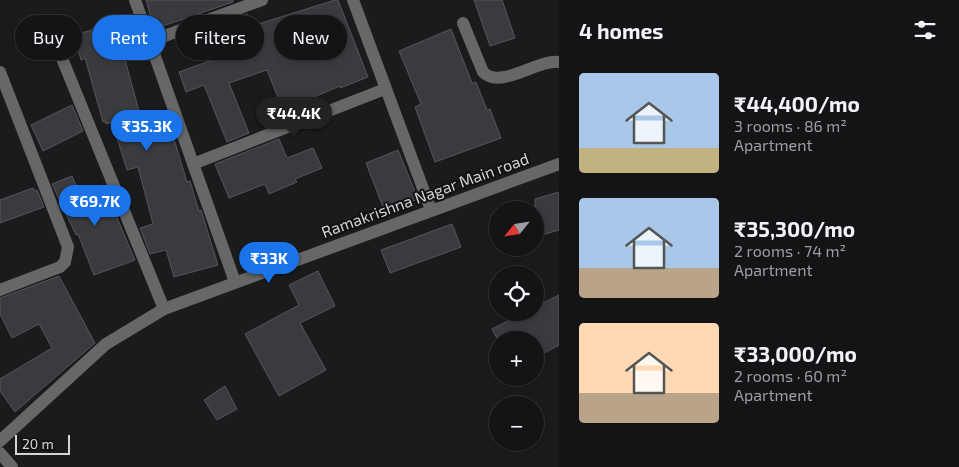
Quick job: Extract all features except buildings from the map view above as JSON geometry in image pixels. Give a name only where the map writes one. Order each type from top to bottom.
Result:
[{"type":"street","points":[[135,0],[141,15]]},
{"type":"street","points":[[166,35],[262,0]]},
{"type":"street","points":[[353,0],[431,210]]},
{"type":"street","points":[[463,23],[483,72],[487,76],[501,78],[559,62]]},
{"type":"street","points":[[64,60],[164,309]]},
{"type":"street","points":[[157,60],[236,282]]},
{"type":"street","points":[[0,72],[68,247],[65,262],[60,267],[0,290]]},
{"type":"street","points":[[193,164],[385,89]]},
{"type":"street","name":"Ramakrishna Nagar Main road","points":[[0,441],[106,344],[164,309],[559,164]]},
{"type":"street","points":[[0,453],[12,467]]}]
